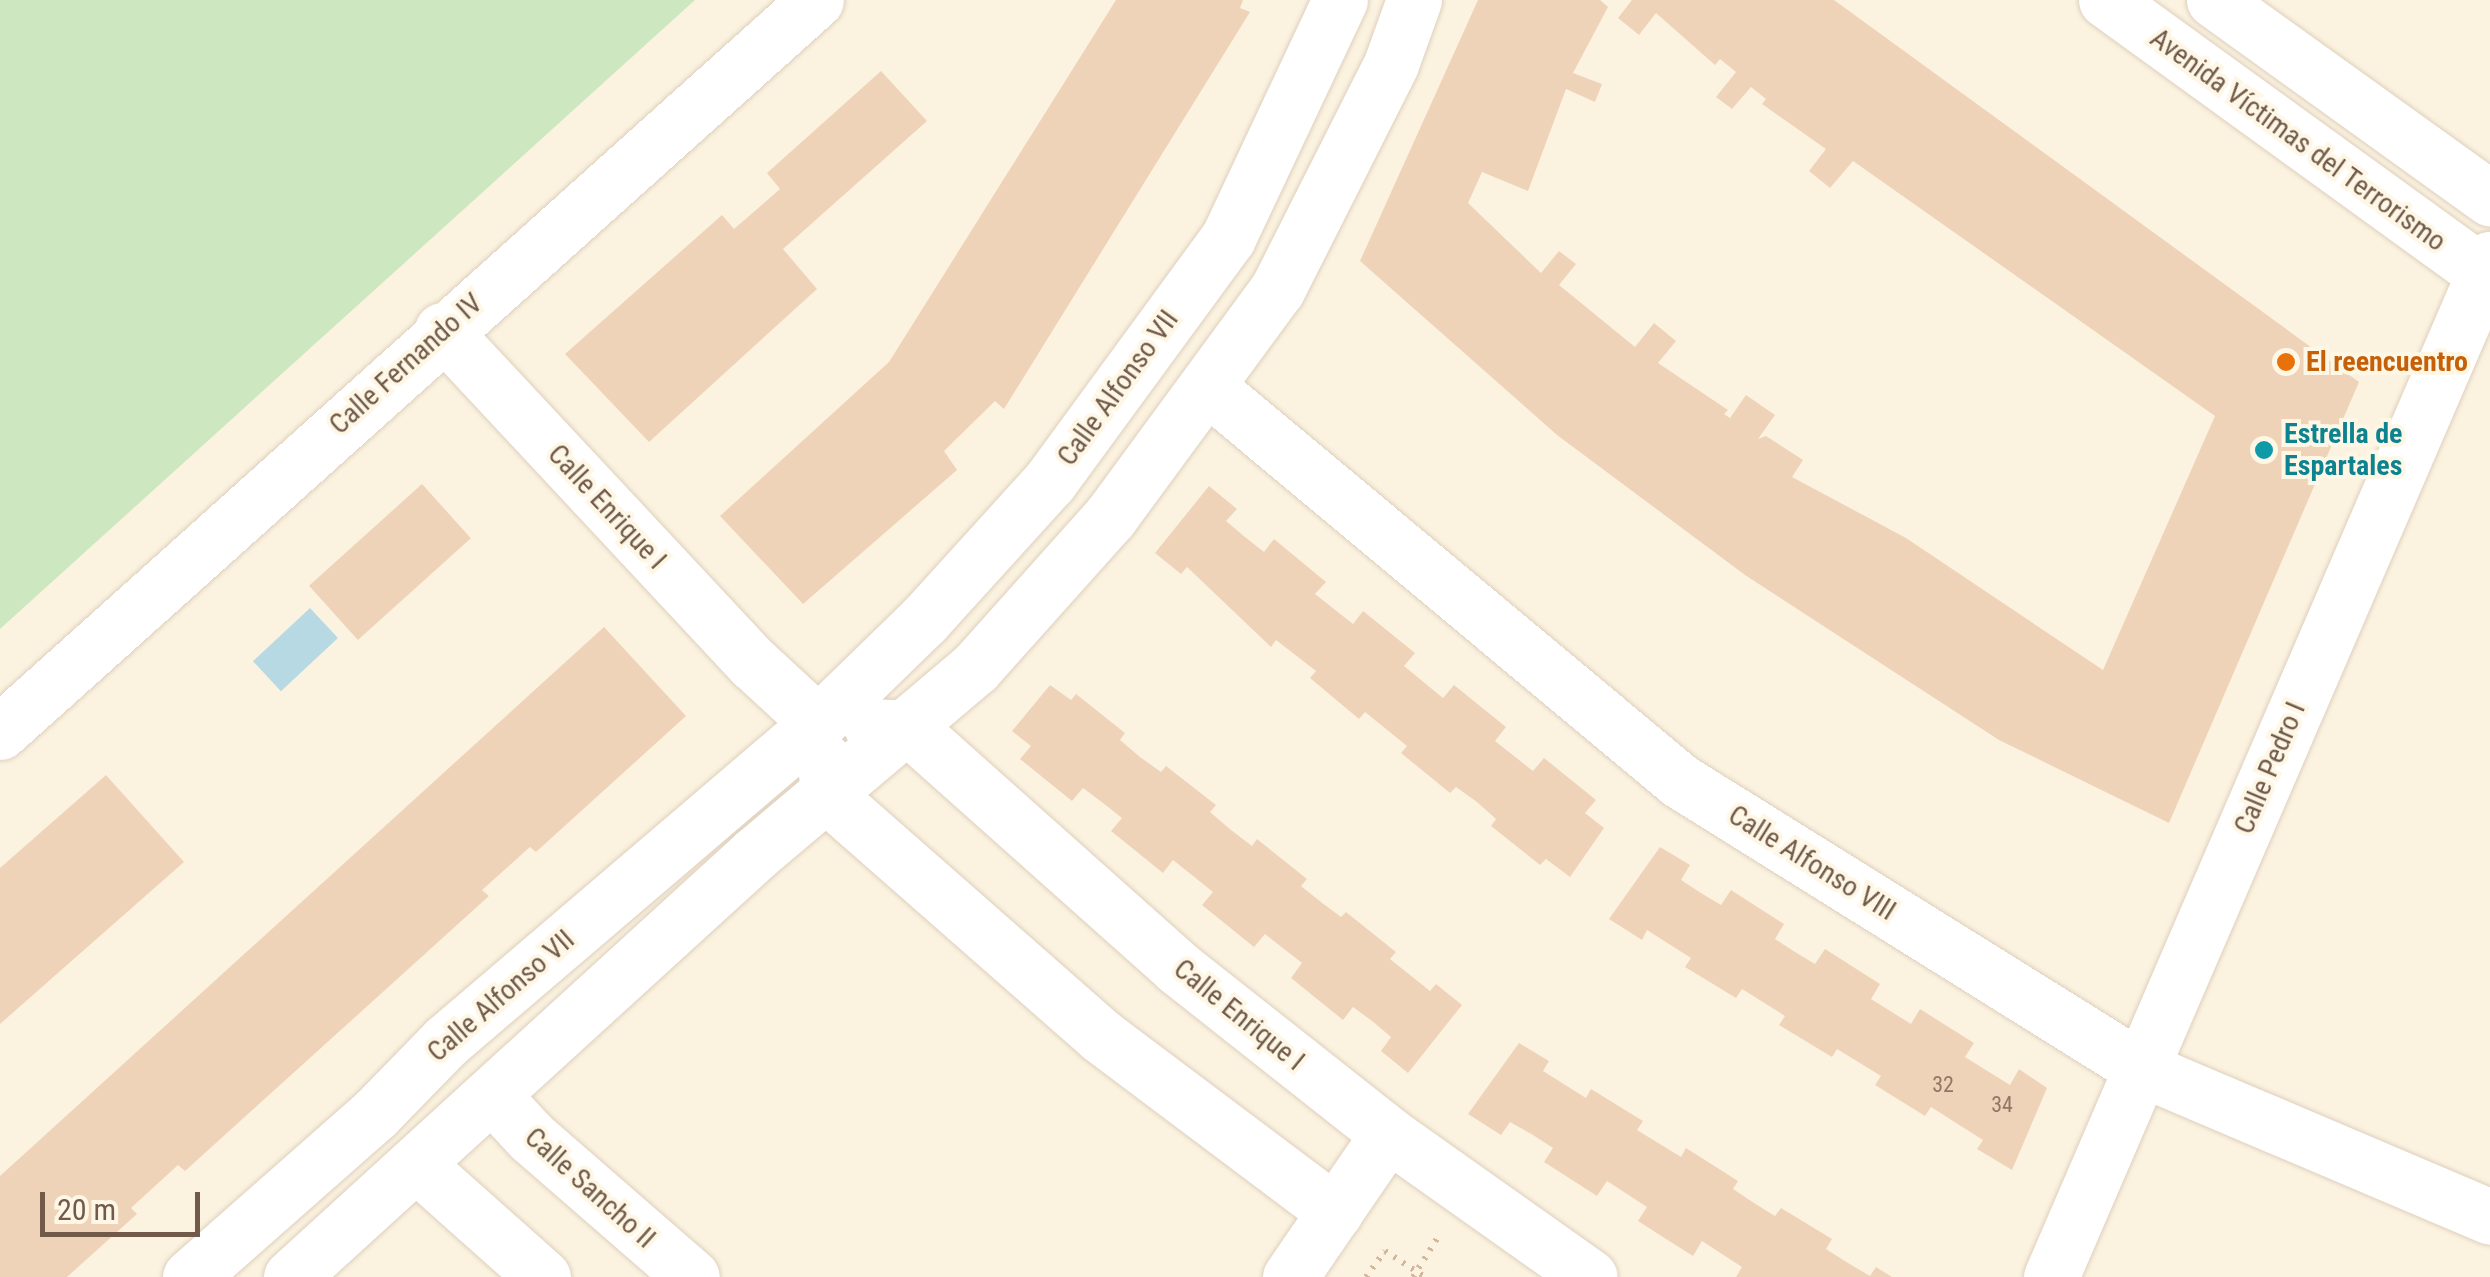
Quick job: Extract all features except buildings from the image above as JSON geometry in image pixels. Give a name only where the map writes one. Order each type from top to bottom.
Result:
[{"type":"street","name":"Calle Fernando IV","points":[[0,732],[442,330],[816,0]]},
{"type":"street","name":"Calle Alfonso VII","points":[[190,1277],[375,1114],[445,1042],[818,722],[924,620],[1050,482],[1228,238],[1340,0]]},
{"type":"street","points":[[291,1277],[756,853],[830,797],[975,668],[1110,517],[1210,389],[1278,290],[1392,64],[1414,0]]},
{"type":"street","name":"Avenida Víctimas del Terrorismo","points":[[2106,0],[2488,270]]},
{"type":"street","points":[[2214,0],[2490,198]]},
{"type":"street","name":"Calle Pedro I","points":[[2051,1277],[2488,270]]},
{"type":"street","name":"Calle Enrique I","points":[[442,330],[754,663],[818,722]]},
{"type":"street","name":"Calle Alfonso VIII","points":[[1210,389],[1680,781],[2142,1069],[2490,1217]]},
{"type":"street","points":[[909,728],[818,722],[830,797],[1100,1036],[1336,1212]]},
{"type":"street","name":"Calle Enrique I","points":[[909,728],[1178,968],[1388,1134],[1590,1277]]},
{"type":"street","name":"Calle Sancho II","points":[[492,1095],[531,1137],[692,1277]]},
{"type":"street","points":[[1290,1277],[1388,1134]]},
{"type":"street","points":[[416,1164],[543,1277]]},
{"type":"path","points":[[1366,1277],[1385,1251],[1425,1277]]},
{"type":"green space","points":[[0,0],[695,0],[0,629]]},
{"type":"water","points":[[310,608],[338,638],[281,691],[253,661]]},
{"type":"place","name":"El reencuentro","points":[[2286,362]]},
{"type":"place","name":"Estrella de Espartales","points":[[2264,450]]}]
